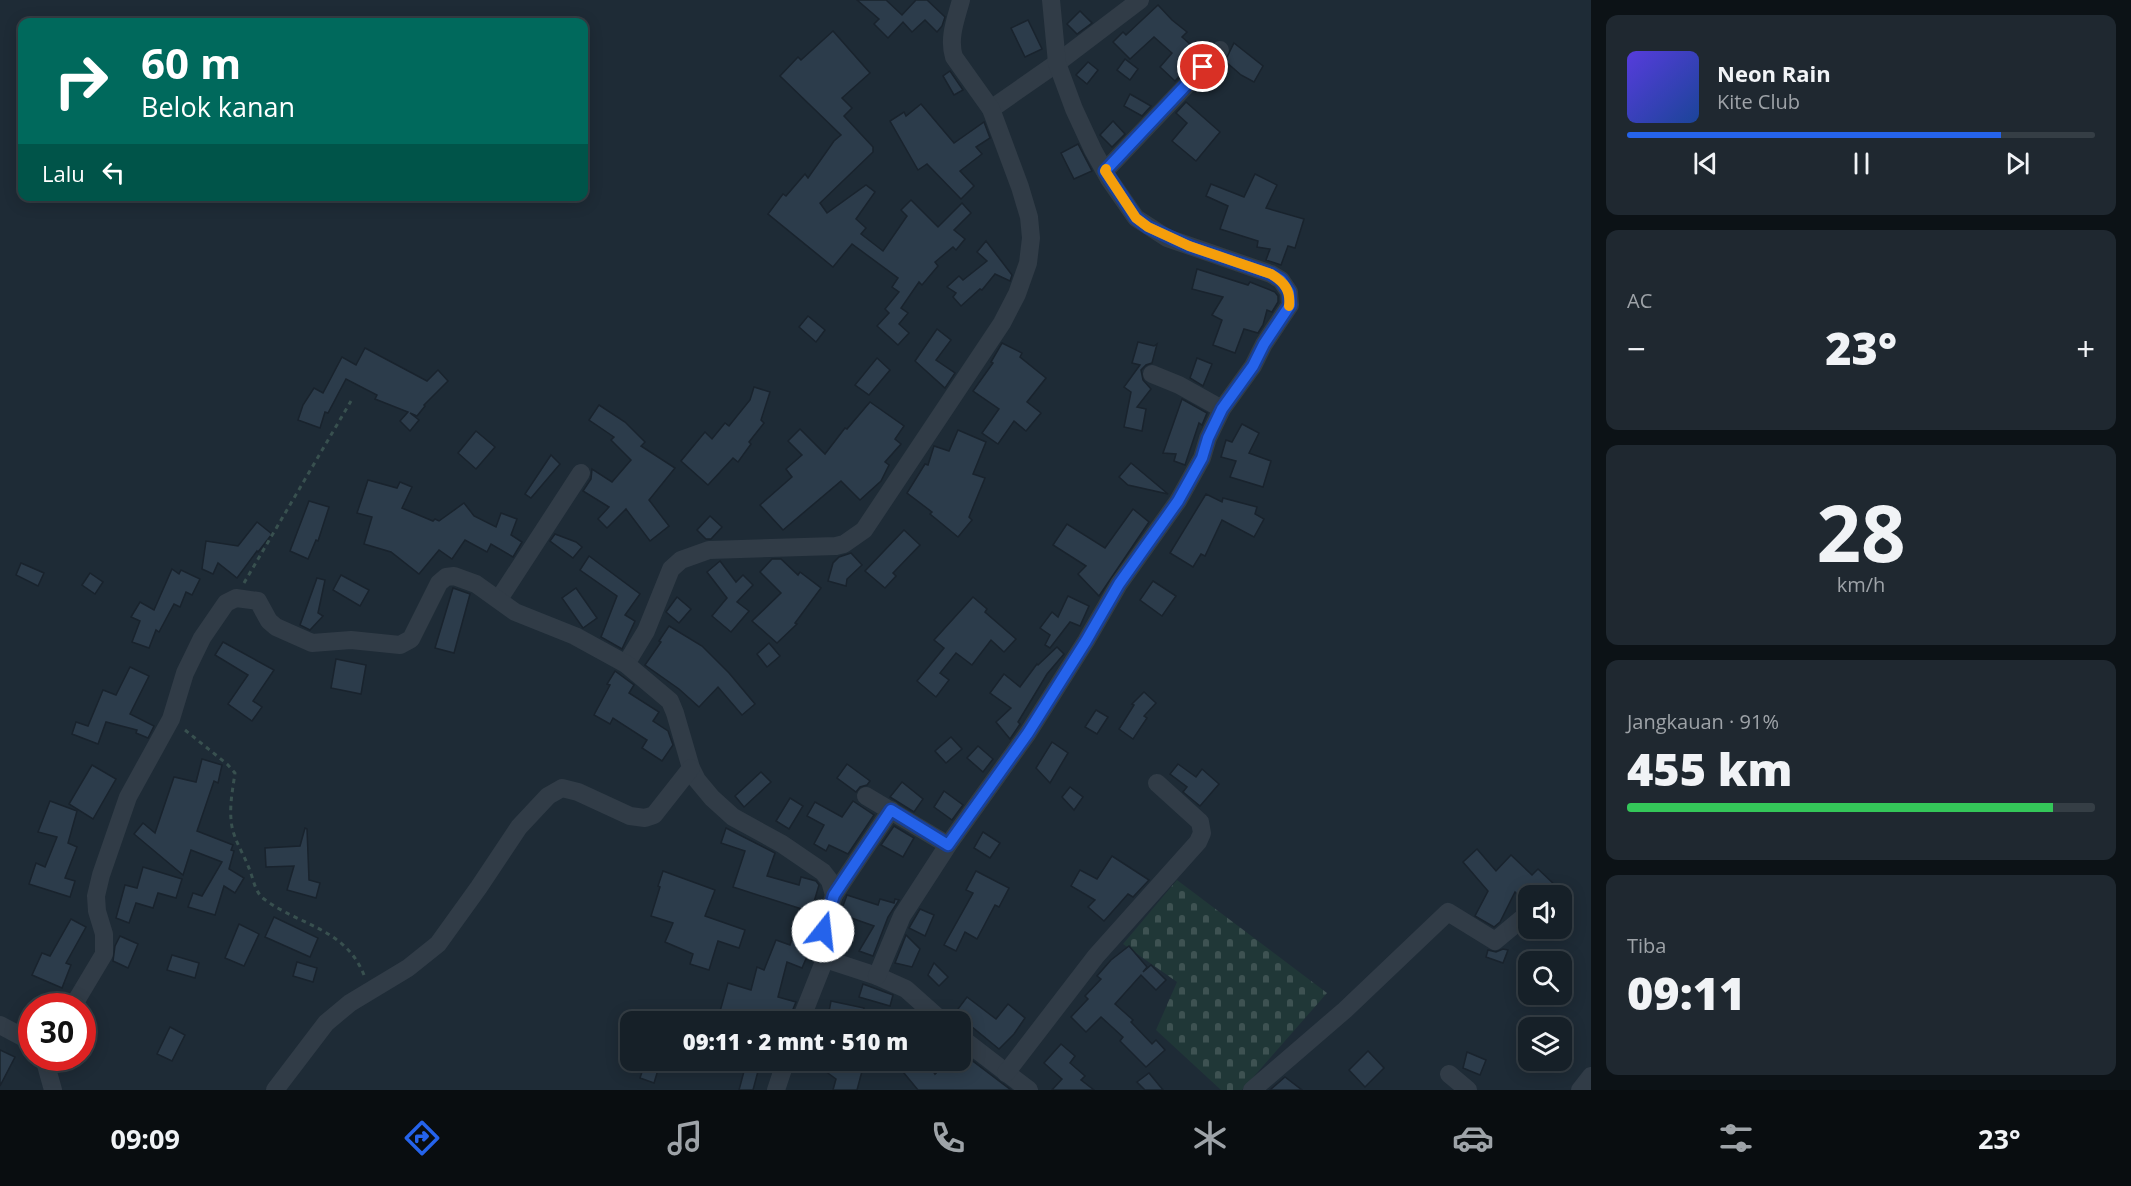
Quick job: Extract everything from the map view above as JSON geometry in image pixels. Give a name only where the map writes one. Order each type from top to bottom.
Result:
[{"type":"street","points":[[626,664],[646,631],[671,569],[681,560],[709,550],[827,548],[844,544],[857,536],[869,523],[1002,323],[1017,294],[1028,263],[1031,238],[1029,217],[991,109],[954,57],[951,49],[951,38],[961,0]]},
{"type":"street","points":[[877,976],[902,916],[948,845],[1028,733],[1119,584],[1178,501],[1202,458],[1208,438],[1222,409],[1247,376],[1264,344],[1290,305],[1289,292],[1281,280],[1271,274],[1178,242],[1148,227],[1136,218],[1105,171],[1074,109],[1057,63],[1051,0]]},
{"type":"street","points":[[991,109],[1057,63],[1140,0]]},
{"type":"street","points":[[1105,171],[1220,50]]},
{"type":"street","points":[[1152,374],[1179,385],[1222,409]]},
{"type":"street","points":[[499,599],[581,472]]},
{"type":"street","points":[[81,993],[104,954],[104,934],[97,911],[96,896],[101,875],[129,797],[171,719],[185,673],[202,638],[226,603],[236,598],[258,601],[269,621],[276,627],[312,643],[351,640],[400,645],[411,639],[439,583],[446,577],[454,576],[476,584],[515,612],[575,636],[626,664],[669,701],[675,713],[691,768],[697,780],[712,798],[732,817],[782,844],[823,872],[830,881],[834,895]]},
{"type":"street","points":[[275,1090],[326,1023],[370,991],[408,968],[438,944],[480,887],[519,827],[548,796],[562,788],[578,792],[630,816],[645,818],[654,814],[691,768]]},
{"type":"street","points":[[1006,1073],[1096,956],[1198,842],[1202,833],[1200,822],[1157,783]]},
{"type":"street","points":[[866,796],[948,845]]},
{"type":"street","points":[[804,1011],[825,959],[822,946],[823,931],[834,895],[891,810]]},
{"type":"street","points":[[1252,1090],[1345,1010],[1448,912],[1495,941],[1518,922]]},
{"type":"street","points":[[825,959],[877,976],[906,989],[931,1011]]},
{"type":"street","points":[[0,1025],[18,1035]]},
{"type":"street","points":[[971,1046],[1029,1090]]},
{"type":"street","points":[[48,1071],[53,1090]]},
{"type":"street","points":[[776,1090],[782,1071]]},
{"type":"street","points":[[1449,1074],[1468,1090]]},
{"type":"street","points":[[1580,1090],[1591,1076]]},
{"type":"path","points":[[236,598],[351,401]]},
{"type":"path","points":[[171,719],[235,773],[230,810],[231,824],[257,892],[281,910],[327,933],[346,946],[359,963],[370,991]]},
{"type":"green space","points":[[1177,880],[1327,993],[1242,1090],[1221,1090],[1156,1030],[1177,982],[1123,944]]},
{"type":"building","points":[[857,0],[886,0],[902,15],[916,0],[927,0],[945,17],[937,32],[925,20],[912,32],[903,22],[888,38],[874,24],[879,19]]},
{"type":"building","points":[[1158,5],[1187,32],[1182,37],[1201,54],[1175,81],[1160,67],[1172,53],[1154,37],[1130,59],[1113,42],[1123,32],[1126,35]]},
{"type":"building","points":[[1080,11],[1092,23],[1077,34],[1067,24]]},
{"type":"building","points":[[1028,20],[1042,49],[1025,57],[1011,28]]},
{"type":"building","points":[[833,31],[870,73],[842,98],[852,108],[844,116],[873,147],[873,152],[820,203],[827,213],[866,185],[875,192],[856,219],[866,228],[861,234],[883,251],[907,216],[901,210],[911,200],[938,227],[962,203],[971,213],[954,230],[965,239],[956,250],[953,247],[935,262],[938,266],[922,285],[919,282],[901,308],[908,313],[899,324],[909,333],[898,345],[877,326],[889,313],[885,309],[899,292],[892,287],[898,278],[852,244],[833,267],[768,214],[783,194],[786,196],[805,174],[808,178],[834,141],[841,135],[780,76],[798,57],[801,60]]},
{"type":"building","points":[[1234,43],[1263,66],[1254,82],[1241,75],[1225,61]]},
{"type":"building","points":[[1125,59],[1138,69],[1130,80],[1117,70]]},
{"type":"building","points":[[1088,62],[1098,70],[1087,84],[1076,75]]},
{"type":"building","points":[[950,71],[963,90],[954,95],[943,76]]},
{"type":"building","points":[[1130,94],[1151,106],[1142,116],[1124,106]]},
{"type":"building","points":[[1186,102],[1220,132],[1196,161],[1172,141],[1187,123],[1176,113]]},
{"type":"building","points":[[921,104],[954,143],[984,122],[990,138],[976,147],[982,154],[960,171],[974,186],[961,199],[927,164],[918,170],[890,121],[904,112],[906,116]]},
{"type":"building","points":[[1113,121],[1125,134],[1112,147],[1100,135]]},
{"type":"building","points":[[1078,144],[1092,171],[1074,179],[1061,153]]},
{"type":"building","points":[[1255,174],[1277,185],[1266,208],[1304,219],[1295,248],[1288,246],[1281,265],[1266,260],[1270,249],[1257,247],[1258,241],[1220,229],[1228,206],[1206,196],[1211,184],[1244,197]]},
{"type":"building","points":[[986,241],[1012,275],[1010,281],[995,274],[982,290],[980,289],[961,306],[953,297],[956,293],[947,287],[959,276],[963,280],[987,261],[977,252]]},
{"type":"building","points":[[1197,269],[1248,285],[1250,282],[1275,292],[1278,296],[1278,302],[1272,312],[1267,310],[1258,333],[1244,329],[1235,353],[1213,345],[1222,320],[1212,315],[1223,297],[1192,289]]},
{"type":"building","points":[[808,316],[825,330],[816,342],[799,327]]},
{"type":"building","points":[[937,329],[951,340],[936,360],[955,373],[945,388],[915,361]]},
{"type":"building","points":[[1138,342],[1154,346],[1157,344],[1152,363],[1141,370],[1143,380],[1151,389],[1137,407],[1146,409],[1142,431],[1124,427],[1131,392],[1124,387],[1140,365],[1132,363]]},
{"type":"building","points":[[1002,343],[1022,353],[1020,357],[1046,378],[1027,402],[1041,413],[1026,431],[1014,421],[998,444],[982,433],[999,409],[973,391],[993,363],[991,362]]},
{"type":"building","points":[[365,348],[427,381],[438,370],[448,381],[424,405],[417,416],[410,413],[419,420],[410,431],[400,421],[408,412],[375,399],[377,395],[346,379],[328,413],[325,412],[320,428],[298,420],[303,405],[314,388],[323,393],[342,357],[356,365]]},
{"type":"building","points":[[877,358],[890,370],[869,395],[855,385]]},
{"type":"building","points":[[1197,358],[1212,364],[1203,386],[1190,378]]},
{"type":"building","points":[[754,387],[770,392],[761,420],[764,423],[749,442],[751,444],[738,462],[733,458],[708,485],[681,461],[705,432],[712,439],[725,423],[729,426],[750,400]]},
{"type":"building","points":[[1182,399],[1207,413],[1202,425],[1199,423],[1185,465],[1174,461],[1176,454],[1163,453]]},
{"type":"building","points":[[870,402],[904,426],[895,439],[901,444],[885,462],[889,465],[881,481],[860,500],[841,481],[783,530],[760,505],[792,477],[786,469],[802,455],[788,441],[800,429],[825,454],[845,428],[847,429]]},
{"type":"building","points":[[599,405],[625,422],[645,442],[641,446],[675,468],[649,500],[669,526],[650,541],[626,509],[607,528],[598,519],[609,507],[583,491],[591,479],[592,469],[612,482],[631,460],[611,440],[614,437],[589,420]]},
{"type":"building","points":[[1242,424],[1259,433],[1249,453],[1271,461],[1263,487],[1230,477],[1236,461],[1221,457],[1226,440],[1232,442]]},
{"type":"building","points":[[958,430],[986,442],[973,474],[985,478],[969,517],[972,520],[958,537],[930,514],[932,512],[907,493],[925,464],[928,465],[934,446],[949,451]]},
{"type":"building","points":[[476,431],[495,447],[476,469],[458,453]]},
{"type":"building","points":[[551,455],[560,464],[531,498],[525,494]]},
{"type":"building","points":[[1131,463],[1168,494],[1128,485],[1119,477]]},
{"type":"building","points":[[368,480],[397,488],[400,482],[412,487],[402,508],[433,521],[435,519],[439,521],[464,503],[474,516],[496,527],[501,513],[517,519],[511,535],[522,542],[513,557],[491,544],[487,552],[465,540],[452,559],[439,550],[419,574],[391,552],[364,544],[372,517],[357,513]]},
{"type":"building","points":[[1206,494],[1222,502],[1223,498],[1257,507],[1255,514],[1264,519],[1254,537],[1222,520],[1205,556],[1201,554],[1193,567],[1170,553]]},
{"type":"building","points":[[309,501],[329,507],[318,541],[316,540],[308,559],[290,551]]},
{"type":"building","points":[[1133,509],[1149,522],[1099,596],[1078,574],[1086,566],[1053,545],[1067,524],[1105,548]]},
{"type":"building","points":[[710,516],[722,527],[711,539],[706,539],[697,530]]},
{"type":"building","points":[[257,522],[272,534],[237,578],[218,563],[213,574],[202,569],[206,541],[238,546]]},
{"type":"building","points":[[904,530],[920,545],[893,573],[896,576],[885,588],[865,571]]},
{"type":"building","points":[[555,534],[576,542],[582,547],[573,558],[550,541]]},
{"type":"building","points":[[851,553],[862,565],[847,579],[846,586],[828,581],[833,563],[839,557]]},
{"type":"building","points":[[589,556],[640,594],[625,615],[635,621],[622,649],[601,637],[617,596],[580,570]]},
{"type":"building","points":[[772,559],[781,559],[798,575],[800,572],[821,588],[795,623],[797,624],[777,643],[752,621],[781,593],[760,572]]},
{"type":"building","points":[[720,561],[736,582],[743,575],[753,585],[737,602],[749,611],[731,632],[712,616],[727,598],[707,572]]},
{"type":"building","points":[[21,563],[44,573],[38,586],[16,575]]},
{"type":"building","points":[[172,569],[179,574],[181,570],[200,579],[192,595],[186,592],[180,607],[174,604],[159,632],[156,630],[149,648],[132,642],[140,621],[131,617],[140,602],[154,610]]},
{"type":"building","points":[[90,573],[103,582],[95,594],[82,585]]},
{"type":"building","points":[[341,575],[369,590],[360,606],[333,590]]},
{"type":"building","points":[[317,578],[325,580],[318,613],[323,616],[310,630],[300,625]]},
{"type":"building","points":[[1153,581],[1176,596],[1162,616],[1140,600]]},
{"type":"building","points":[[453,588],[470,594],[454,653],[435,648]]},
{"type":"building","points":[[576,588],[597,618],[583,628],[562,598]]},
{"type":"building","points":[[1068,596],[1089,606],[1080,626],[1070,622],[1050,648],[1045,645],[1050,635],[1040,628],[1052,612],[1058,617]]},
{"type":"building","points":[[677,597],[691,609],[679,623],[666,612]]},
{"type":"building","points":[[973,597],[987,609],[985,612],[1016,639],[1004,652],[991,640],[972,665],[956,653],[940,673],[949,680],[936,697],[917,681],[944,648],[934,640]]},
{"type":"building","points":[[669,626],[702,646],[755,704],[742,715],[718,687],[699,707],[679,689],[645,665]]},
{"type":"building","points":[[223,642],[274,670],[253,701],[262,707],[252,721],[228,704],[248,675],[215,655]]},
{"type":"building","points":[[769,643],[780,656],[767,667],[757,654]]},
{"type":"building","points":[[1057,647],[1064,654],[1047,674],[1010,739],[996,722],[1011,708],[990,693],[1004,674],[1020,687],[1037,664]]},
{"type":"building","points":[[336,659],[366,665],[361,694],[331,688]]},
{"type":"building","points":[[130,667],[149,676],[130,714],[154,726],[148,738],[136,733],[137,730],[106,722],[98,744],[72,734],[76,722],[88,726],[103,690],[116,695]]},
{"type":"building","points":[[615,671],[634,685],[629,693],[659,712],[653,721],[668,731],[673,745],[662,761],[642,748],[647,740],[613,718],[610,724],[594,715]]},
{"type":"building","points":[[1144,692],[1156,703],[1144,716],[1147,718],[1133,739],[1119,729],[1134,705],[1132,704]]},
{"type":"building","points":[[1096,710],[1108,717],[1097,734],[1085,727]]},
{"type":"building","points":[[951,737],[962,749],[946,763],[935,751]]},
{"type":"building","points":[[1052,742],[1068,753],[1050,783],[1036,768]]},
{"type":"building","points":[[978,746],[993,759],[983,772],[967,758]]},
{"type":"building","points":[[202,759],[222,765],[218,783],[214,781],[197,831],[233,845],[231,850],[234,851],[229,869],[244,878],[235,893],[224,886],[215,915],[188,907],[193,893],[202,896],[222,862],[191,850],[183,875],[134,834],[143,823],[155,833],[174,777],[196,782]]},
{"type":"building","points":[[847,764],[870,781],[856,792],[837,778]]},
{"type":"building","points":[[1178,764],[1196,777],[1202,769],[1219,784],[1200,806],[1183,792],[1187,787],[1170,774]]},
{"type":"building","points":[[92,765],[116,779],[93,819],[69,804]]},
{"type":"building","points":[[761,772],[771,782],[744,807],[735,796]]},
{"type":"building","points":[[902,782],[923,799],[914,812],[890,797]]},
{"type":"building","points":[[1070,787],[1083,797],[1074,810],[1062,797]]},
{"type":"building","points":[[944,791],[963,805],[952,820],[934,807]]},
{"type":"building","points":[[790,798],[803,806],[789,829],[776,821]]},
{"type":"building","points":[[50,801],[77,811],[68,843],[77,847],[65,878],[75,881],[70,897],[29,884],[36,863],[45,867],[57,837],[38,832]]},
{"type":"building","points":[[853,801],[874,815],[848,854],[829,845],[826,851],[814,844],[824,825],[807,816],[815,802],[842,817]]},
{"type":"building","points":[[894,826],[914,838],[903,857],[881,845]]},
{"type":"building","points":[[305,828],[307,829],[309,880],[320,883],[316,898],[287,890],[294,866],[266,867],[265,848],[300,846]]},
{"type":"building","points":[[726,828],[775,853],[767,876],[799,885],[801,877],[816,881],[819,885],[811,912],[733,887],[745,851],[721,843]]},
{"type":"building","points":[[983,832],[1000,843],[990,858],[974,848]]},
{"type":"building","points":[[1477,849],[1496,871],[1511,855],[1532,875],[1538,869],[1555,885],[1518,885],[1518,895],[1515,892],[1500,922],[1494,927],[1475,916],[1488,891],[1463,862]]},
{"type":"building","points":[[1112,856],[1149,880],[1133,897],[1128,894],[1104,921],[1088,907],[1095,900],[1071,886],[1080,870],[1097,879]]},
{"type":"building","points":[[143,867],[182,879],[176,898],[158,893],[153,908],[136,903],[129,923],[116,918],[125,885],[137,888]]},
{"type":"building","points":[[663,871],[715,890],[705,916],[745,930],[739,948],[718,941],[709,970],[690,964],[693,954],[665,942],[673,923],[651,916]]},
{"type":"building","points":[[976,871],[1009,888],[999,907],[995,905],[977,939],[965,932],[956,951],[944,945],[973,893],[966,890]]},
{"type":"building","points":[[847,895],[878,905],[880,899],[894,903],[895,899],[899,900],[888,917],[873,956],[859,951],[874,926],[840,914]]},
{"type":"building","points":[[920,909],[934,915],[925,936],[909,928]]},
{"type":"building","points":[[799,914],[815,919],[811,947],[802,968],[787,962],[778,997],[796,1002],[792,1011],[720,1011],[728,983],[751,990],[757,967],[764,970],[776,940],[790,945]]},
{"type":"building","points":[[274,917],[318,938],[310,957],[265,937]]},
{"type":"building","points":[[71,919],[86,927],[66,963],[71,965],[62,988],[32,975],[42,953],[50,956]]},
{"type":"building","points":[[239,924],[259,934],[244,966],[225,958]]},
{"type":"building","points":[[906,935],[920,949],[912,967],[895,963]]},
{"type":"building","points":[[120,936],[138,944],[128,968],[113,961],[115,946]]},
{"type":"building","points":[[1129,946],[1147,967],[1143,972],[1151,965],[1166,980],[1156,990],[1141,975],[1115,1004],[1133,1020],[1131,1022],[1152,1044],[1156,1040],[1165,1050],[1146,1067],[1120,1041],[1123,1037],[1101,1017],[1086,1032],[1071,1017],[1088,999],[1085,996],[1101,979],[1097,976],[1111,960]]},
{"type":"building","points":[[1503,949],[1508,950],[1503,963],[1486,957],[1488,950],[1496,952]]},
{"type":"building","points":[[172,955],[199,963],[195,978],[167,970]]},
{"type":"building","points":[[297,962],[317,968],[313,982],[293,976]]},
{"type":"building","points":[[934,963],[948,977],[939,986],[928,975]]},
{"type":"building","points":[[863,984],[893,995],[890,1006],[859,997]]},
{"type":"building","points":[[967,997],[996,1019],[1008,1004],[1025,1018],[1014,1034],[999,1049],[971,1026],[971,1011],[956,1011]]},
{"type":"building","points":[[831,1001],[864,1008],[863,1011],[829,1011]]},
{"type":"building","points":[[170,1027],[185,1035],[172,1061],[157,1054]]},
{"type":"building","points":[[1061,1044],[1075,1056],[1070,1063],[1085,1076],[1081,1080],[1094,1090],[1052,1090],[1062,1079],[1044,1063]]},
{"type":"building","points":[[0,1050],[15,1057],[0,1086]]},
{"type":"building","points":[[1368,1051],[1384,1068],[1365,1087],[1349,1070]]},
{"type":"building","points":[[1467,1052],[1486,1060],[1480,1075],[1463,1068]]},
{"type":"building","points":[[971,1060],[1011,1090],[918,1090],[902,1071],[933,1071],[935,1074],[938,1071],[971,1071]]},
{"type":"building","points":[[642,1071],[658,1071],[654,1083],[640,1078]]},
{"type":"building","points":[[744,1071],[758,1071],[753,1090],[739,1090]]},
{"type":"building","points":[[825,1071],[862,1071],[857,1090],[833,1090],[836,1079]]},
{"type":"building","points":[[1149,1073],[1163,1090],[1145,1090],[1137,1082]]},
{"type":"building","points":[[1285,1077],[1302,1090],[1270,1090]]},
{"type":"slow traffic","points":[[1106,169],[1109,179],[1136,218],[1148,227],[1167,238],[1271,274],[1281,280],[1289,292],[1289,306]]},
{"type":"route","points":[[823,931],[834,895],[891,810],[948,845],[979,805],[1054,692],[1119,584],[1178,501],[1202,458],[1208,438],[1222,409],[1253,366],[1264,344],[1290,305],[1289,292],[1281,280],[1271,274],[1167,238],[1148,227],[1136,218],[1105,171],[1203,67]]}]
